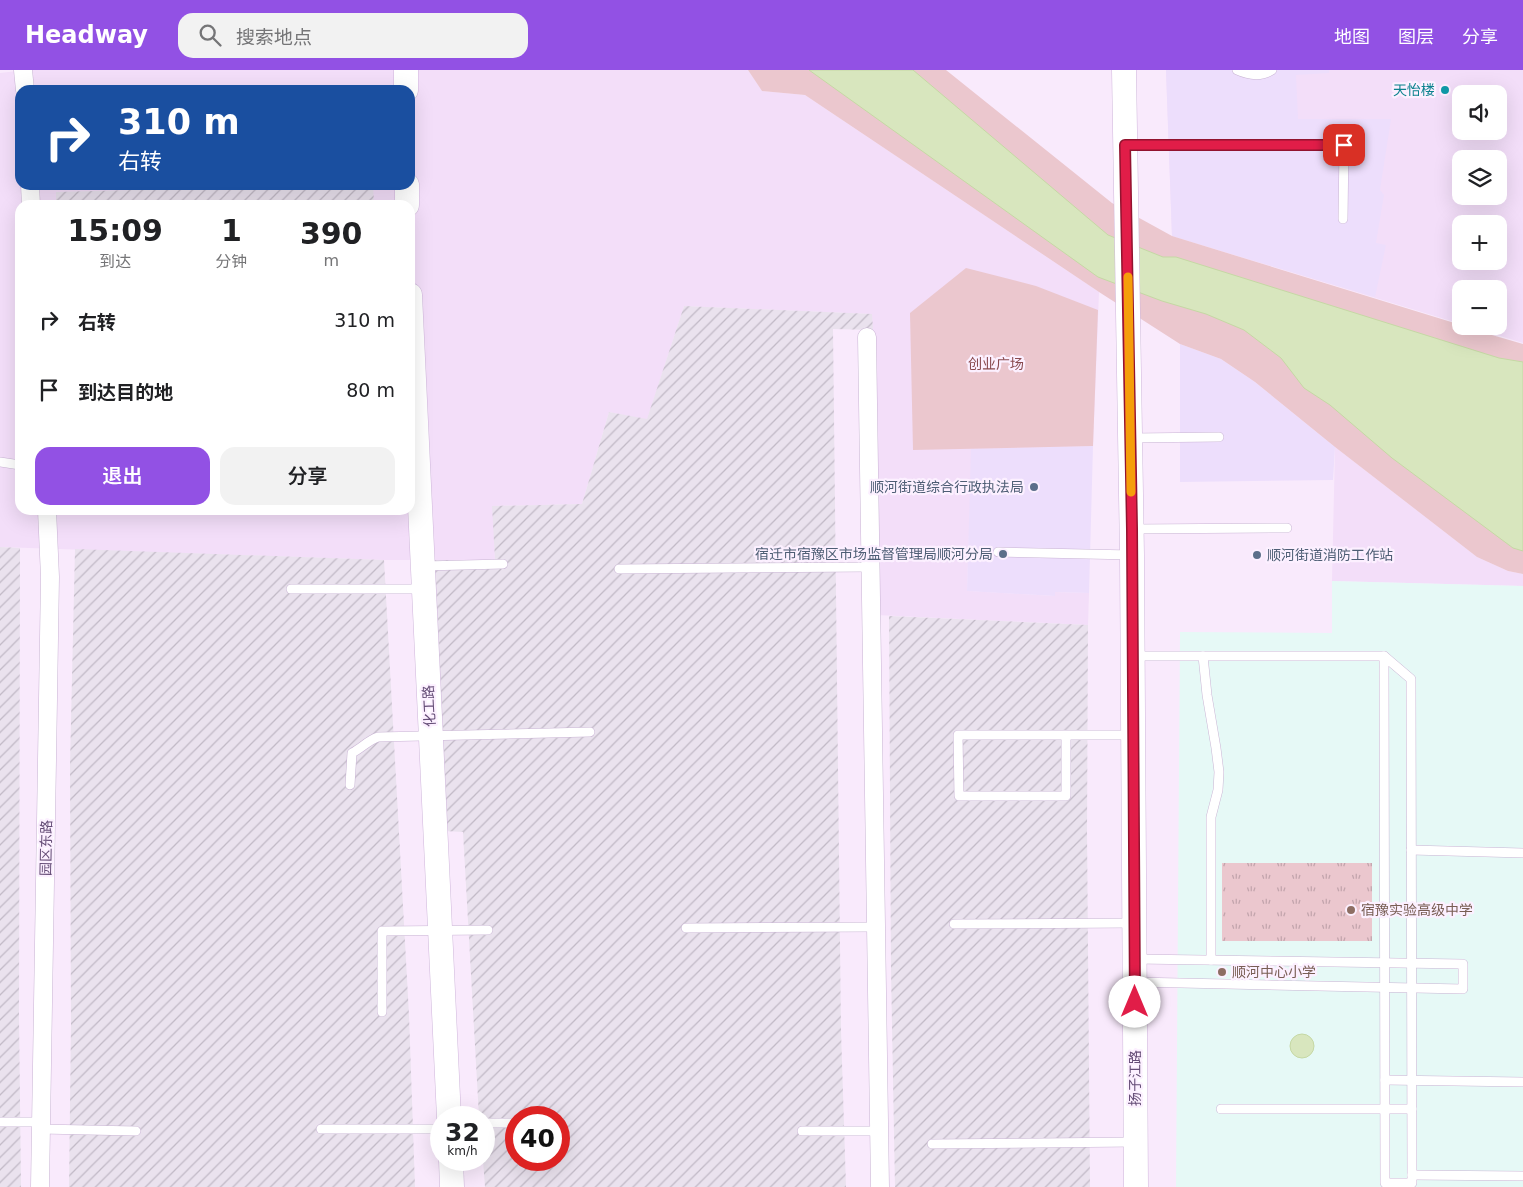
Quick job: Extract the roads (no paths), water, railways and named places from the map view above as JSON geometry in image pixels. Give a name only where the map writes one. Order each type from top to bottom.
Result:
[{"type":"street","points":[[23,70],[24,85]]},
{"type":"street","points":[[406,70],[406,85]]},
{"type":"street","name":"扬子江路","points":[[1124,70],[1132,529],[1136,1187]]},
{"type":"street","points":[[867,337],[880,1187]]},
{"type":"street","name":"化工路","points":[[415,407],[448,1106]]},
{"type":"street","name":"园区东路","points":[[40,1187],[50,577],[47,515]]},
{"type":"street","points":[[451,1171],[452,1187]]},
{"type":"lane","points":[[1237,70],[1244,74],[1256,75],[1268,73],[1272,70]]},
{"type":"lane","points":[[1125,145],[1344,145],[1343,219]]},
{"type":"lane","points":[[1130,438],[1219,437]]},
{"type":"lane","points":[[0,462],[15,464]]},
{"type":"lane","points":[[1132,529],[1287,528]]},
{"type":"lane","points":[[998,552],[1132,555]]},
{"type":"lane","points":[[422,566],[503,564]]},
{"type":"lane","points":[[619,569],[871,568]]},
{"type":"lane","points":[[291,589],[424,589]]},
{"type":"lane","points":[[1133,656],[1384,656],[1411,679],[1412,1184],[1385,1184],[1384,656]]},
{"type":"lane","points":[[1204,656],[1207,695],[1219,772],[1218,790],[1211,817],[1211,960]]},
{"type":"lane","points":[[350,785],[352,753],[361,749],[369,740],[378,737],[590,732]]},
{"type":"lane","points":[[1066,734],[1066,796],[959,796],[958,735],[1066,734],[1133,735]]},
{"type":"lane","points":[[1411,850],[1523,853]]},
{"type":"lane","points":[[954,924],[1134,923]]},
{"type":"lane","points":[[686,928],[876,927]]},
{"type":"lane","points":[[382,1012],[382,931],[488,930]]},
{"type":"lane","points":[[1134,959],[1463,964],[1463,989],[1134,982]]},
{"type":"lane","points":[[1385,1080],[1523,1082]]},
{"type":"lane","points":[[1221,1109],[1412,1109]]},
{"type":"lane","points":[[0,1122],[136,1131]]},
{"type":"lane","points":[[320,1129],[430,1129]]},
{"type":"lane","points":[[802,1131],[879,1130]]},
{"type":"lane","points":[[932,1144],[1135,1142]]},
{"type":"lane","points":[[1412,1175],[1523,1176]]},
{"type":"place","name":"天怡楼","points":[[1445,90]]},
{"type":"place","name":"顺河街道综合行政执法局","points":[[1034,487]]},
{"type":"place","name":"宿迁市宿豫区市场监督管理局顺河分局","points":[[1003,554]]},
{"type":"place","name":"顺河街道消防工作站","points":[[1257,555]]},
{"type":"place","name":"宿豫实验高级中学","points":[[1351,910]]},
{"type":"place","name":"顺河中心小学","points":[[1222,972]]},
{"type":"park label","name":"创业广场","points":[[996,364]]}]
